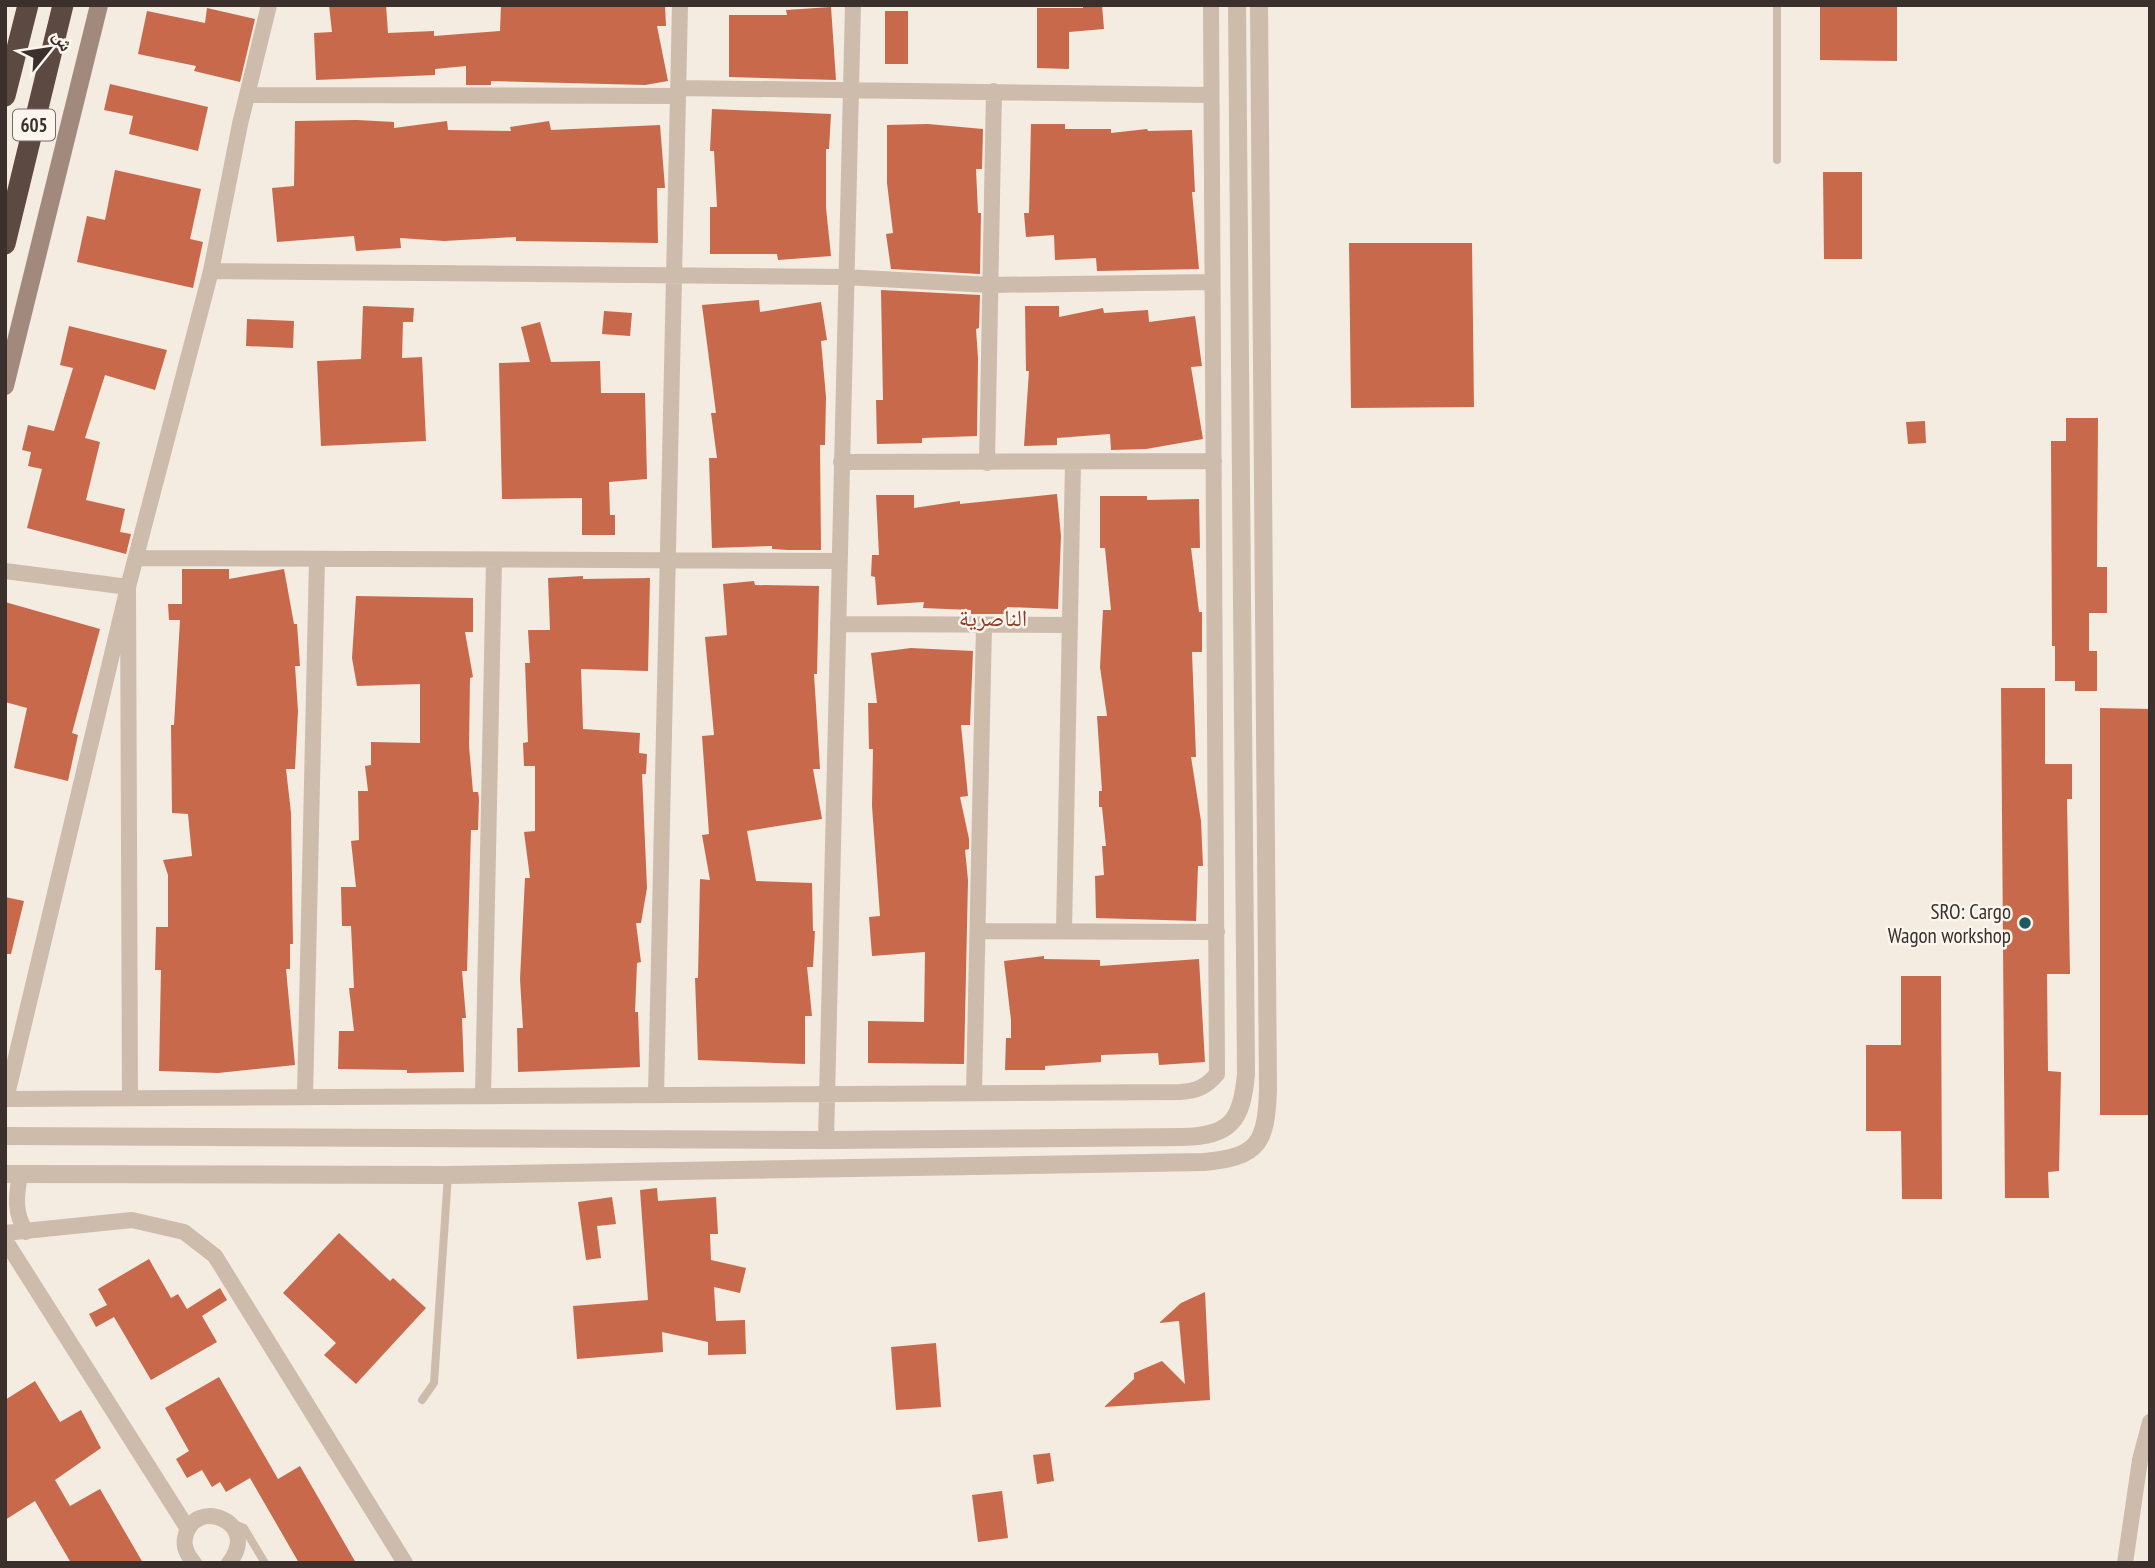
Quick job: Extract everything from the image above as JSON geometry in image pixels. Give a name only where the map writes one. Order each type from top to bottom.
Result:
[{"type":"highway","name":"605","points":[[5,96],[28,5]]},
{"type":"highway","name":"605","points":[[5,244],[65,5]]},
{"type":"main road","points":[[5,386],[99,5]]},
{"type":"street","points":[[269,5],[247,94],[211,271],[128,587],[6,1099],[1180,1092],[1203,1088],[1217,1074],[1211,5]]},
{"type":"street","points":[[656,1095],[680,5]]},
{"type":"street","points":[[826,1140],[853,5]]},
{"type":"street","points":[[5,1136],[826,1140],[1201,1137],[1227,1127],[1240,1110],[1246,1074],[1237,5]]},
{"type":"street","points":[[26,1232],[18,1218],[13,1174],[448,1175],[1203,1162],[1251,1152],[1259,1143],[1267,1118],[1268,1090],[1259,5]]},
{"type":"street","points":[[247,94],[849,89],[1211,95]]},
{"type":"street","points":[[987,463],[995,91]]},
{"type":"street","points":[[211,271],[845,277],[990,285],[1212,282]]},
{"type":"street","points":[[841,462],[1213,461]]},
{"type":"street","points":[[1064,931],[1073,463]]},
{"type":"street","points":[[136,558],[839,561]]},
{"type":"street","points":[[305,1097],[317,559]]},
{"type":"street","points":[[483,1096],[494,560]]},
{"type":"street","points":[[5,571],[128,587]]},
{"type":"street","points":[[128,587],[130,1098]]},
{"type":"street","points":[[838,624],[1070,625]]},
{"type":"street","points":[[974,1093],[984,625]]},
{"type":"street","points":[[978,931],[1217,932]]},
{"type":"street","points":[[5,1233],[132,1220],[184,1232],[215,1256],[405,1563]]},
{"type":"street","points":[[5,1240],[188,1529]]},
{"type":"street","points":[[2125,1563],[2140,1460],[2150,1422]]},
{"type":"street","points":[[194,1563],[185,1545],[188,1529],[200,1518],[208,1516],[217,1516],[231,1525],[236,1532],[237,1548],[229,1563]]},
{"type":"lane","points":[[1777,5],[1777,160]]},
{"type":"lane","points":[[422,1400],[434,1383],[448,1175]]},
{"type":"lane","points":[[231,1525],[244,1528],[265,1563]]},
{"type":"building","points":[[329,5],[386,5],[388,33],[434,31],[434,36],[500,31],[501,5],[665,5],[666,26],[657,26],[668,81],[645,85],[491,81],[491,85],[466,85],[466,66],[435,69],[435,75],[316,80],[314,33],[332,32]]},
{"type":"building","points":[[1083,5],[1102,5],[1104,29],[1069,32],[1069,69],[1037,68],[1037,8],[1083,8]]},
{"type":"building","points":[[1820,5],[1897,5],[1897,61],[1820,60]]},
{"type":"building","points":[[831,7],[836,80],[729,77],[729,15],[787,15],[786,10]]},
{"type":"building","points":[[207,8],[255,19],[240,82],[194,71],[196,66],[138,54],[147,11],[205,23]]},
{"type":"building","points":[[885,11],[908,11],[908,64],[885,64]]},
{"type":"building","points":[[110,84],[208,107],[198,151],[129,134],[133,116],[104,110]]},
{"type":"building","points":[[712,109],[831,114],[829,149],[826,149],[826,208],[831,256],[778,260],[777,254],[710,254],[710,207],[717,207],[714,151],[710,151]]},
{"type":"building","points":[[295,121],[394,122],[394,128],[447,121],[448,130],[511,131],[510,127],[549,121],[551,130],[660,125],[665,188],[657,188],[658,243],[516,241],[516,237],[444,241],[400,238],[401,248],[356,251],[354,236],[277,242],[272,188],[294,186]]},
{"type":"building","points":[[928,124],[983,129],[982,169],[976,169],[978,213],[981,213],[980,274],[891,269],[886,234],[893,233],[887,183],[887,125]]},
{"type":"building","points":[[1031,124],[1065,124],[1065,129],[1111,129],[1111,133],[1147,129],[1192,130],[1195,192],[1192,192],[1199,269],[1097,271],[1096,258],[1055,260],[1054,235],[1026,237],[1024,213],[1029,213]]},
{"type":"building","points":[[115,170],[201,189],[190,239],[203,242],[193,288],[77,262],[87,216],[105,220]]},
{"type":"building","points":[[1823,172],[1862,172],[1862,259],[1824,259]]},
{"type":"building","points":[[1349,243],[1472,243],[1474,407],[1351,408]]},
{"type":"building","points":[[881,290],[980,295],[979,328],[976,329],[977,436],[922,438],[922,443],[877,444],[876,400],[883,400]]},
{"type":"building","points":[[759,300],[760,312],[821,302],[827,340],[821,341],[826,397],[825,445],[820,445],[821,550],[772,549],[772,546],[712,548],[709,458],[717,458],[711,413],[716,413],[702,305]]},
{"type":"building","points":[[363,306],[414,308],[413,322],[403,322],[402,358],[422,357],[426,441],[321,446],[317,361],[361,359]]},
{"type":"building","points":[[1025,306],[1059,306],[1059,317],[1103,308],[1104,313],[1148,310],[1149,322],[1195,316],[1202,366],[1191,367],[1203,439],[1146,449],[1111,450],[1110,434],[1057,438],[1057,445],[1024,446],[1029,371],[1026,371]]},
{"type":"building","points":[[604,311],[632,313],[630,336],[602,334]]},
{"type":"building","points":[[247,319],[294,321],[293,348],[246,346]]},
{"type":"building","points":[[540,322],[551,362],[600,361],[601,393],[645,393],[647,479],[609,482],[610,515],[615,515],[615,535],[582,535],[582,498],[502,499],[499,363],[530,362],[521,327]]},
{"type":"building","points":[[69,326],[167,350],[155,390],[105,375],[85,438],[100,442],[86,500],[125,509],[120,532],[131,534],[126,554],[27,528],[42,469],[28,466],[31,452],[22,450],[28,425],[54,431],[73,368],[60,365]]},
{"type":"building","points":[[2066,418],[2098,418],[2097,567],[2107,567],[2107,613],[2089,613],[2089,651],[2097,651],[2097,691],[2075,691],[2075,681],[2055,681],[2055,646],[2052,646],[2051,441],[2066,441]]},
{"type":"building","points":[[1925,421],[1926,443],[1908,444],[1906,422]]},
{"type":"building","points":[[1057,494],[1061,536],[1058,609],[1007,607],[1007,614],[971,614],[971,610],[923,608],[924,602],[877,605],[875,577],[871,576],[872,555],[879,555],[876,495],[914,495],[914,508],[960,501],[960,504]]},
{"type":"building","points":[[1100,496],[1147,496],[1147,500],[1199,499],[1200,548],[1191,548],[1199,612],[1202,612],[1202,652],[1192,652],[1196,757],[1191,757],[1201,821],[1203,866],[1198,866],[1196,921],[1096,918],[1095,876],[1104,875],[1102,846],[1106,846],[1102,807],[1099,807],[1099,791],[1102,791],[1097,716],[1107,716],[1100,667],[1103,610],[1111,610],[1105,548],[1100,548]]},
{"type":"building","points":[[182,569],[229,569],[229,579],[284,569],[294,624],[297,624],[300,666],[295,666],[298,711],[295,769],[286,769],[291,813],[293,944],[290,944],[290,969],[286,969],[295,1065],[218,1073],[159,1071],[161,970],[155,970],[156,927],[168,927],[168,875],[163,860],[192,856],[188,814],[172,813],[171,725],[174,725],[180,620],[169,620],[168,604],[182,604]]},
{"type":"building","points":[[583,576],[583,579],[650,578],[648,671],[581,669],[583,729],[640,733],[639,753],[647,754],[646,774],[642,774],[647,888],[641,923],[636,923],[641,962],[637,963],[635,1012],[638,1012],[640,1067],[518,1072],[517,1028],[523,1028],[520,979],[525,878],[530,878],[524,832],[535,831],[535,766],[524,766],[523,743],[528,742],[525,663],[530,663],[528,630],[550,630],[548,578]]},
{"type":"building","points":[[754,581],[755,585],[819,586],[817,674],[814,674],[820,769],[813,769],[822,819],[747,831],[756,881],[812,883],[815,931],[813,967],[807,967],[812,1016],[805,1016],[805,1064],[698,1060],[695,978],[698,978],[700,879],[710,880],[702,835],[709,834],[702,736],[714,735],[705,637],[727,635],[723,584]]},
{"type":"building","points":[[356,596],[473,598],[473,632],[465,632],[473,677],[470,678],[469,746],[473,792],[478,792],[479,798],[478,830],[471,830],[467,971],[462,971],[466,1018],[462,1018],[464,1072],[407,1073],[407,1070],[338,1069],[339,1031],[354,1031],[349,988],[354,988],[351,926],[342,926],[341,887],[356,887],[351,841],[359,840],[358,791],[368,791],[365,766],[371,765],[371,742],[420,743],[420,684],[357,686],[352,658]]},
{"type":"building","points":[[5,602],[100,629],[72,733],[78,735],[68,781],[14,768],[27,708],[5,702]]},
{"type":"building","points":[[911,648],[973,651],[970,725],[961,725],[968,796],[960,797],[969,839],[969,849],[965,850],[968,880],[964,1064],[868,1063],[868,1021],[924,1022],[925,952],[872,956],[869,917],[880,916],[872,806],[873,749],[869,749],[868,703],[877,703],[871,653]]},
{"type":"building","name":"SRO: Cargo Wagon workshop","points":[[2001,688],[2045,688],[2045,764],[2072,764],[2072,799],[2067,799],[2070,974],[2047,974],[2048,1071],[2061,1072],[2059,1171],[2048,1172],[2049,1198],[2005,1198]]},
{"type":"building","points":[[2100,708],[2150,709],[2150,1115],[2100,1115]]},
{"type":"building","points":[[5,897],[24,901],[11,954],[5,954]]},
{"type":"building","points":[[1044,956],[1044,959],[1100,960],[1100,966],[1199,959],[1205,1062],[1159,1065],[1158,1053],[1101,1055],[1101,1062],[1045,1066],[1045,1070],[1005,1070],[1006,1038],[1011,1038],[1011,1020],[1004,961]]},
{"type":"building","points":[[1901,976],[1941,976],[1942,1199],[1902,1199],[1901,1131],[1866,1131],[1866,1045],[1901,1045]]},
{"type":"building","points":[[657,1188],[658,1201],[716,1197],[718,1234],[710,1234],[711,1260],[746,1268],[740,1293],[714,1287],[716,1321],[745,1320],[746,1354],[708,1355],[708,1342],[662,1332],[663,1352],[577,1359],[573,1306],[648,1300],[640,1190]]},
{"type":"building","points":[[612,1197],[616,1224],[597,1226],[601,1258],[586,1260],[578,1202]]},
{"type":"building","points":[[339,1233],[390,1281],[393,1278],[426,1308],[356,1384],[324,1355],[336,1343],[283,1293]]},
{"type":"building","points":[[149,1259],[171,1298],[178,1294],[187,1309],[220,1288],[227,1300],[202,1316],[217,1342],[151,1380],[114,1317],[96,1327],[89,1314],[107,1305],[98,1289]]},
{"type":"building","points":[[1205,1292],[1210,1400],[1104,1407],[1134,1379],[1134,1373],[1162,1361],[1185,1384],[1179,1321],[1159,1323],[1181,1303]]},
{"type":"building","points":[[936,1343],[941,1407],[896,1410],[891,1347]]},
{"type":"building","points":[[219,1377],[278,1479],[300,1466],[356,1563],[299,1563],[250,1478],[226,1492],[220,1482],[212,1487],[202,1470],[187,1478],[176,1459],[189,1451],[165,1408]]},
{"type":"building","points":[[35,1381],[60,1422],[81,1410],[101,1448],[55,1480],[70,1506],[100,1489],[143,1563],[71,1563],[35,1501],[5,1520],[5,1400]]},
{"type":"building","points":[[1050,1453],[1054,1481],[1037,1484],[1033,1455]]},
{"type":"building","points":[[1002,1491],[1008,1538],[978,1542],[972,1495]]},
{"type":"place","name":"SRO: Cargo Wagon workshop","points":[[2025,923]]},
{"type":"district","name":"الناصرية","points":[[993,617]]}]
